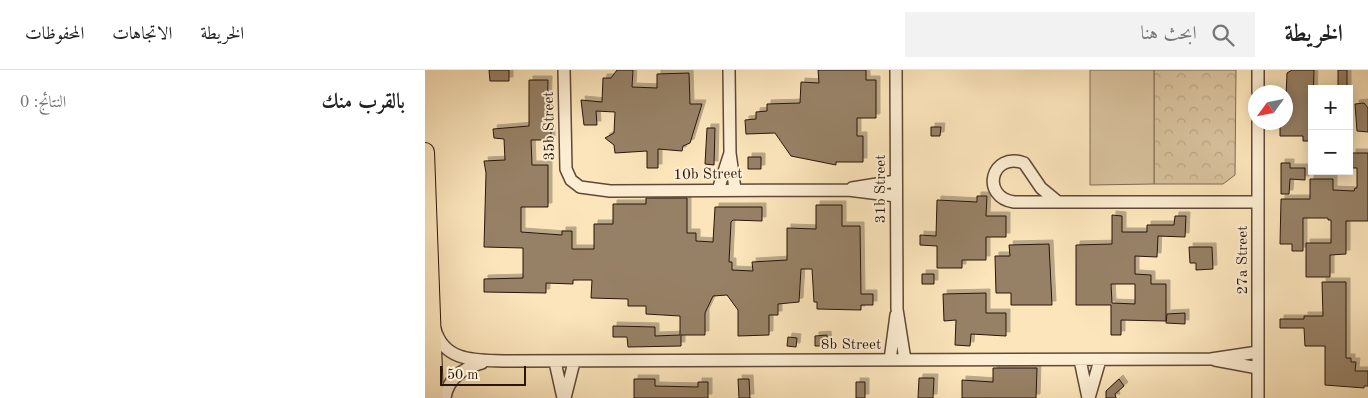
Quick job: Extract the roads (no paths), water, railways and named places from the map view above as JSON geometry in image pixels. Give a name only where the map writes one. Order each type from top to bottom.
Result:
[{"type":"main road","points":[[425,152],[427,248],[434,398]]},
{"type":"street","name":"35b Street","points":[[564,70],[565,162],[571,180]]},
{"type":"street","points":[[729,70],[730,153],[735,189]]},
{"type":"street","name":"31b Street","points":[[890,360],[897,309],[896,70]]},
{"type":"street","points":[[1258,70],[1258,85]]},
{"type":"street","name":"27a Street","points":[[1258,130],[1258,398]]},
{"type":"street","points":[[718,190],[730,153]]},
{"type":"street","points":[[1058,202],[1041,188],[1024,163],[1011,160],[1005,162],[995,171],[993,183],[995,190],[1003,199],[1019,202],[1058,202],[1258,202]]},
{"type":"street","name":"10b Street","points":[[571,180],[580,187],[609,192],[735,189],[848,190],[896,196]]},
{"type":"street","name":"10b Street","points":[[848,190],[896,181]]},
{"type":"street","name":"8b Street","points":[[427,248],[435,326],[442,344],[457,357],[491,361],[555,362],[1100,360],[1211,359],[1258,352]]},
{"type":"street","name":"31b Street","points":[[897,309],[905,360]]},
{"type":"street","name":"8b Street","points":[[1211,359],[1258,368]]},
{"type":"street","points":[[1080,360],[1088,398]]},
{"type":"street","points":[[1088,398],[1100,360]]},
{"type":"street","name":"8b Street","points":[[445,398],[450,382],[457,374],[467,368],[491,361]]},
{"type":"street","points":[[555,362],[564,398]]},
{"type":"street","points":[[564,398],[574,362]]}]
